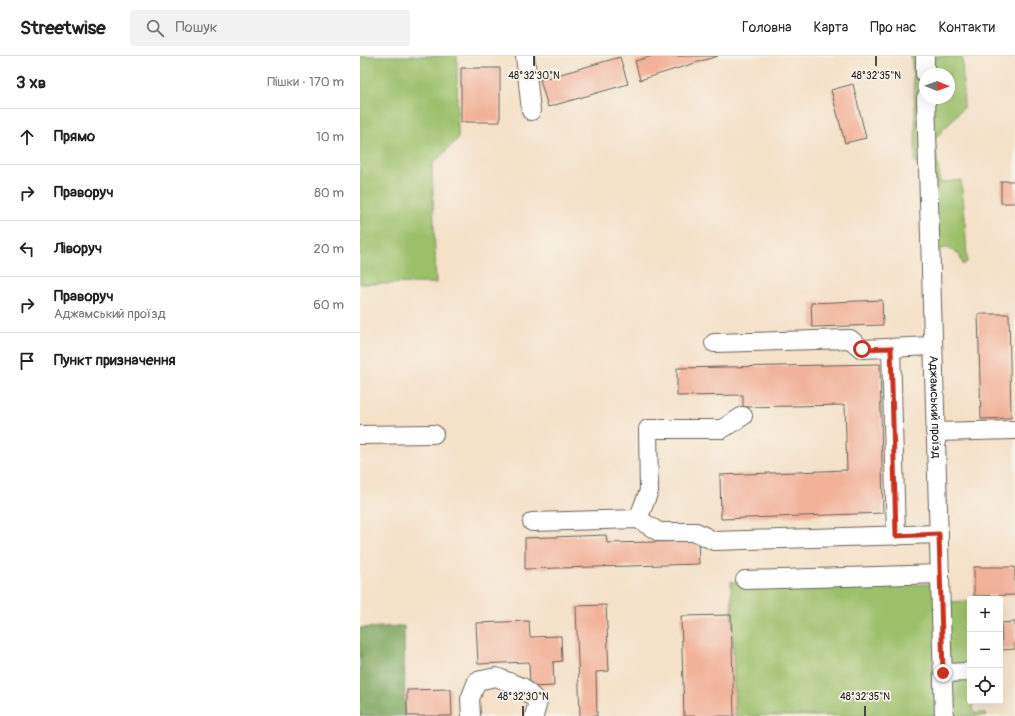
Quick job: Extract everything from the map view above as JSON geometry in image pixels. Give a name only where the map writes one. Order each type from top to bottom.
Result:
[{"type":"street","points":[[525,56],[532,111]]},
{"type":"street","points":[[925,56],[925,68]]},
{"type":"street","name":"Аджамський проїзд","points":[[926,104],[944,716]]},
{"type":"street","points":[[714,343],[850,339],[862,349],[933,346]]},
{"type":"street","points":[[891,348],[896,536]]},
{"type":"street","points":[[638,519],[649,491],[648,429],[722,429],[743,416]]},
{"type":"street","points":[[936,432],[1015,430]]},
{"type":"street","points":[[360,435],[434,434]]},
{"type":"street","points":[[532,522],[638,519],[659,532],[696,532],[714,541],[939,534]]},
{"type":"street","points":[[745,580],[940,574]]},
{"type":"street","points":[[943,673],[967,672]]},
{"type":"street","points":[[471,716],[470,699],[477,681],[496,677],[522,687],[538,702],[534,716]]},
{"type":"green space","points":[[360,56],[457,56],[458,139],[432,165],[436,283],[360,284]]},
{"type":"green space","points":[[911,56],[918,56],[919,104],[921,104],[924,170],[915,163],[915,110]]},
{"type":"green space","points":[[928,56],[962,56],[964,107],[935,139],[940,183],[961,180],[965,217],[967,262],[963,265],[959,254],[947,248],[937,250],[930,104],[955,104],[955,68],[929,68]]},
{"type":"green space","points":[[731,581],[754,588],[935,584],[938,716],[735,716]]},
{"type":"green space","points":[[967,601],[967,704],[973,704],[974,713],[985,713],[986,716],[950,716],[945,602]]},
{"type":"green space","points":[[404,626],[405,716],[360,716],[360,628]]},
{"type":"building","points":[[652,56],[718,56],[640,80],[635,61]]},
{"type":"building","points":[[620,57],[628,84],[548,107],[540,80]]},
{"type":"building","points":[[461,68],[500,68],[500,122],[461,122]]},
{"type":"building","points":[[853,84],[866,138],[845,143],[831,90]]},
{"type":"building","points":[[1001,181],[1015,181],[1015,203],[1001,203]]},
{"type":"building","points":[[882,300],[883,325],[812,327],[811,303]]},
{"type":"building","points":[[978,314],[1009,314],[1011,418],[981,419]]},
{"type":"building","points":[[880,364],[883,513],[721,519],[720,475],[847,470],[845,405],[743,407],[743,395],[677,396],[677,368]]},
{"type":"building","points":[[606,535],[607,543],[698,541],[699,564],[525,569],[525,538]]},
{"type":"building","points":[[974,567],[1015,567],[1015,595],[974,596]]},
{"type":"building","points":[[606,605],[609,671],[596,672],[597,716],[580,716],[576,606]]},
{"type":"building","points":[[731,615],[734,716],[684,716],[681,616]]},
{"type":"building","points":[[529,621],[530,637],[561,636],[562,661],[553,662],[554,686],[530,687],[529,662],[478,664],[476,623]]},
{"type":"building","points":[[1015,622],[1015,649],[1003,650],[1003,623]]},
{"type":"building","points":[[451,689],[452,716],[407,716],[407,690]]},
{"type":"route","points":[[862,349],[891,348],[896,536],[939,534],[943,673]]}]
